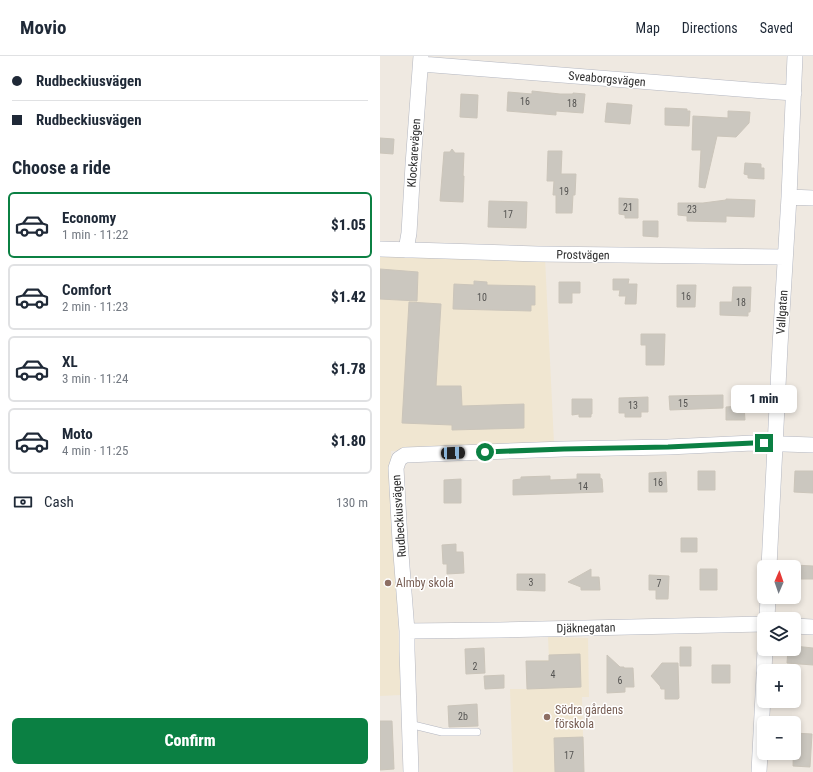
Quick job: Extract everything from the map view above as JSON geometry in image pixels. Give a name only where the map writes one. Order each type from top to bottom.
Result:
[{"type":"street","name":"Vallgatan","points":[[769,560],[786,257],[795,56]]},
{"type":"street","name":"Sveaborgsvägen","points":[[421,60],[765,91],[794,92]]},
{"type":"street","name":"Klockarevägen","points":[[406,250],[409,233],[421,60]]},
{"type":"street","points":[[789,197],[813,198]]},
{"type":"street","name":"Prostvägen","points":[[380,248],[546,254],[786,257]]},
{"type":"street","name":"Rudbeckiusvägen","points":[[411,772],[407,631],[396,468],[399,459],[406,455],[564,449],[668,447],[753,443],[813,445]]},
{"type":"street","name":"Djäknegatan","points":[[407,631],[757,624]]},
{"type":"street","points":[[801,626],[813,627]]},
{"type":"street","points":[[759,772],[762,708]]},
{"type":"lane","points":[[409,724],[442,732],[477,732]]},
{"type":"shaded area","name":"Almby skola","points":[[380,255],[545,258],[554,443],[391,451],[401,695],[380,696]]},
{"type":"shaded area","name":"Södra gårdens förskola","points":[[548,637],[588,638],[589,697],[582,697],[584,772],[513,772],[510,689],[527,689],[526,661],[549,660]]},
{"type":"building","points":[[532,91],[560,94],[585,94],[583,113],[556,111],[556,115],[507,111],[508,92],[532,94]]},
{"type":"building","points":[[461,94],[478,95],[477,118],[460,117]]},
{"type":"building","points":[[607,103],[632,105],[630,124],[605,122]]},
{"type":"building","points":[[665,108],[687,109],[687,111],[690,111],[689,126],[665,125]]},
{"type":"building","points":[[728,111],[750,112],[749,123],[736,137],[717,136],[705,188],[699,187],[701,150],[692,150],[693,116],[728,118]]},
{"type":"building","points":[[380,138],[394,139],[393,154],[380,153]]},
{"type":"building","points":[[452,149],[455,153],[464,153],[463,202],[440,201],[444,152],[450,152]]},
{"type":"building","points":[[548,151],[562,151],[561,174],[576,174],[572,213],[556,213],[556,195],[553,195],[554,181],[547,181]]},
{"type":"building","points":[[745,163],[761,164],[761,168],[764,168],[764,179],[748,178],[748,175],[744,174]]},
{"type":"building","points":[[619,198],[638,199],[638,218],[625,218],[625,215],[619,214]]},
{"type":"building","points":[[726,199],[755,200],[754,217],[726,216],[726,222],[687,221],[687,216],[678,215],[678,203],[703,203]]},
{"type":"building","points":[[489,201],[527,202],[526,228],[488,227]]},
{"type":"building","points":[[643,221],[658,221],[658,237],[643,236]]},
{"type":"building","points":[[380,269],[418,272],[417,301],[380,299]]},
{"type":"building","points":[[613,279],[629,279],[628,284],[637,284],[636,304],[625,304],[626,296],[619,296],[620,290],[613,290]]},
{"type":"building","points":[[474,281],[487,282],[487,285],[535,286],[535,305],[531,305],[531,311],[453,309],[454,284],[474,285]]},
{"type":"building","points":[[559,282],[580,282],[580,293],[572,293],[572,303],[559,303]]},
{"type":"building","points":[[677,285],[696,285],[695,307],[677,307]]},
{"type":"building","points":[[733,287],[751,287],[750,312],[748,312],[748,316],[720,315],[720,302],[732,302]]},
{"type":"building","points":[[409,302],[441,304],[436,386],[461,386],[462,406],[524,404],[524,428],[452,430],[452,425],[402,423]]},
{"type":"building","points":[[641,334],[665,334],[664,365],[646,365],[646,345],[641,345]]},
{"type":"building","points":[[723,395],[723,408],[670,410],[669,396]]},
{"type":"building","points":[[648,397],[648,412],[641,412],[641,417],[625,417],[625,413],[619,413],[619,398]]},
{"type":"building","points":[[572,399],[592,399],[591,417],[579,417],[579,414],[572,415]]},
{"type":"building","points":[[744,406],[745,420],[726,420],[726,407]]},
{"type":"building","points":[[698,471],[715,471],[715,490],[698,490]]},
{"type":"building","points":[[795,471],[813,471],[813,493],[794,492]]},
{"type":"building","points":[[666,472],[667,492],[649,492],[649,473]]},
{"type":"building","points":[[577,474],[600,474],[603,492],[513,495],[513,480],[521,479],[521,477],[550,476],[550,480],[577,479]]},
{"type":"building","points":[[461,479],[461,503],[444,503],[444,480]]},
{"type":"building","points":[[681,538],[697,538],[697,552],[681,552]]},
{"type":"building","points":[[456,544],[456,552],[463,552],[464,573],[447,574],[447,564],[443,564],[442,545]]},
{"type":"building","points":[[801,565],[813,566],[813,579],[801,579]]},
{"type":"building","points":[[591,569],[591,577],[599,577],[600,590],[581,590],[581,587],[568,582]]},
{"type":"building","points":[[700,569],[717,569],[717,590],[700,590]]},
{"type":"building","points":[[517,574],[545,574],[545,591],[517,590]]},
{"type":"building","points":[[649,575],[669,576],[668,599],[656,599],[656,590],[649,590]]},
{"type":"building","points":[[680,647],[691,647],[691,666],[680,666]]},
{"type":"building","points":[[801,647],[813,648],[813,665],[787,663],[788,656],[801,656]]},
{"type":"building","points":[[484,648],[485,673],[466,674],[465,649]]},
{"type":"building","points":[[580,654],[581,687],[527,689],[526,661],[549,661],[549,655]]},
{"type":"building","points":[[607,655],[620,667],[633,668],[634,687],[625,687],[625,692],[607,693]]},
{"type":"building","points":[[662,663],[678,663],[678,699],[665,699],[665,689],[661,689],[651,676]]},
{"type":"building","points":[[712,665],[730,665],[730,683],[712,683]]},
{"type":"building","points":[[504,675],[504,688],[485,689],[484,676]]},
{"type":"building","points":[[477,704],[478,726],[449,727],[448,706]]},
{"type":"building","points":[[380,721],[392,721],[394,769],[380,770]]},
{"type":"building","points":[[801,733],[812,734],[810,767],[793,766],[793,760],[801,760]]},
{"type":"building","points":[[583,737],[584,772],[555,772],[554,738]]},
{"type":"place","name":"Almby skola","points":[[388,583]]},
{"type":"place","name":"Södra gårdens förskola","points":[[547,717]]},
{"type":"route","points":[[485,452],[764,443]]}]
